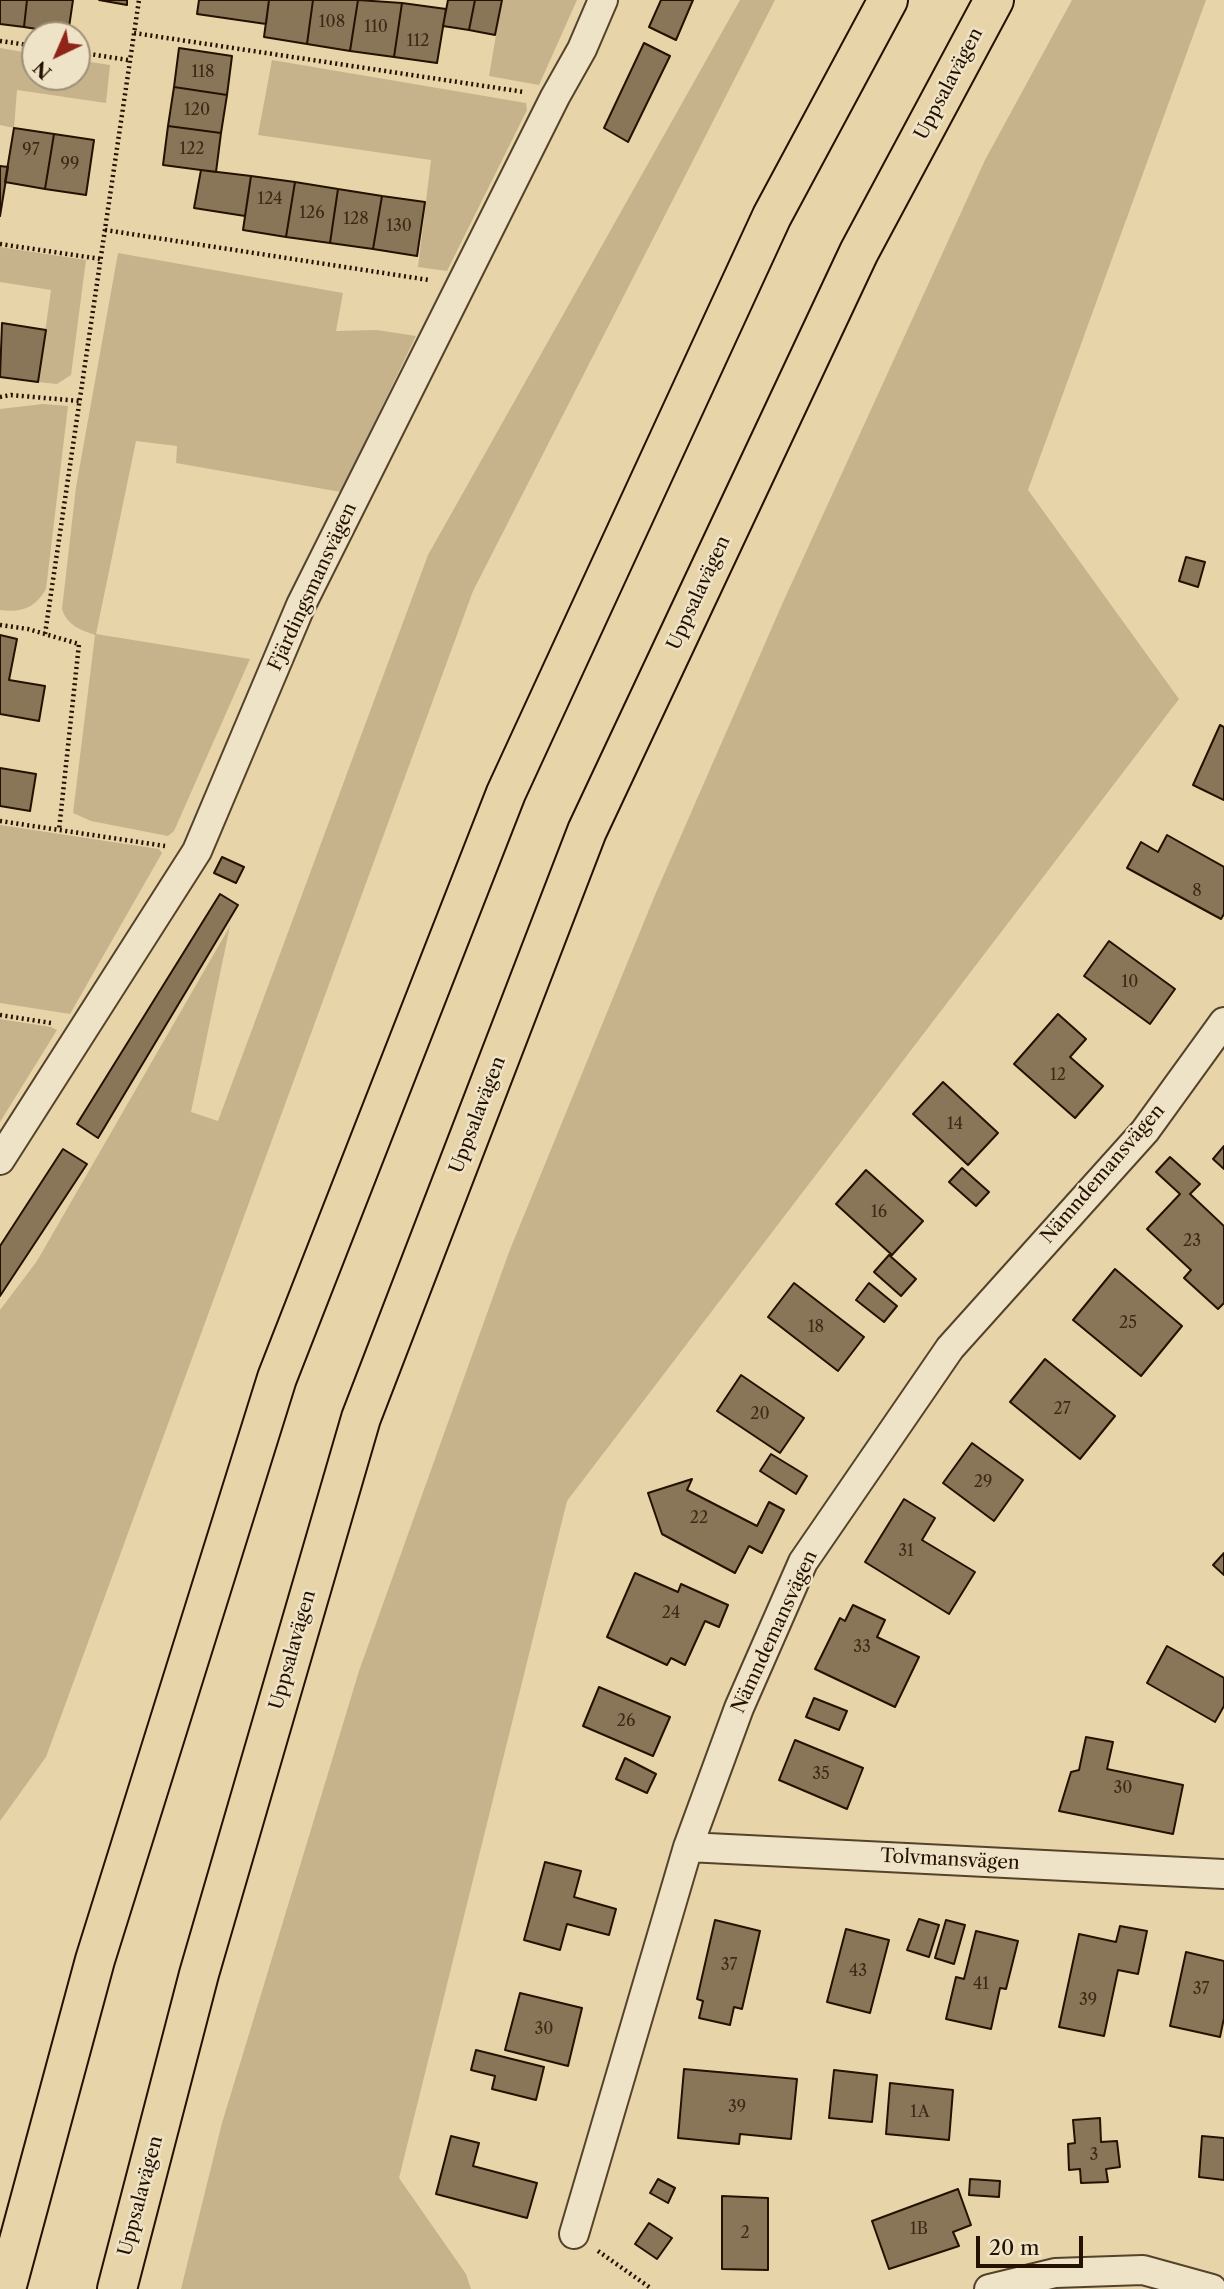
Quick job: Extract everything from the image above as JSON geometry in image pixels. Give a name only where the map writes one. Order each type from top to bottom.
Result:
[{"type":"highway","points":[[6,2289],[95,1960],[277,1378],[506,793],[772,216],[888,0]]},
{"type":"highway","name":"Uppsalavägen","points":[[117,2289],[199,1974],[361,1418],[587,831],[859,252],[994,0]]},
{"type":"street","name":"Fjärdingsmansvägen","points":[[0,1160],[197,851],[301,605],[555,97],[582,49],[603,0]]},
{"type":"street","name":"Nämndemansvägen","points":[[574,2234],[688,1847],[739,1708],[803,1562],[950,1348],[1145,1131],[1224,1022]]},
{"type":"street","name":"Tolvmansvägen","points":[[688,1847],[1220,1868]]},
{"type":"street","points":[[989,2289],[1055,2273],[1143,2270],[1212,2289]]},
{"type":"path","points":[[45,634],[139,0]]},
{"type":"path","points":[[134,33],[555,97]]},
{"type":"path","points":[[0,41],[21,44]]},
{"type":"path","points":[[91,54],[128,60]]},
{"type":"path","points":[[105,230],[433,281]]},
{"type":"path","points":[[0,244],[101,259]]},
{"type":"path","points":[[0,397],[11,395],[79,401]]},
{"type":"path","points":[[0,625],[45,634],[79,645],[59,830]]},
{"type":"path","points":[[0,821],[197,851]]},
{"type":"path","points":[[0,1015],[84,1029]]},
{"type":"path","points":[[574,2234],[652,2289]]},
{"type":"shaded area","points":[[502,0],[577,0],[539,85],[489,76]]},
{"type":"shaded area","points":[[740,0],[775,0],[473,591],[46,1757],[0,1821],[0,1310],[37,1261],[230,926],[191,1112],[218,1121],[428,555]]},
{"type":"shaded area","points":[[1072,0],[1206,0],[1028,490],[1179,699],[567,1501],[399,2178],[466,2274],[471,2289],[181,2289],[222,2123],[359,1671],[509,1252],[655,895],[784,600],[985,160]]},
{"type":"shaded area","points":[[0,48],[21,52],[21,91],[17,90],[14,128],[0,125]]},
{"type":"shaded area","points":[[272,60],[526,103],[527,110],[447,271],[418,267],[431,160],[258,135]]},
{"type":"shaded area","points":[[91,62],[110,65],[106,103],[24,91],[91,91]]},
{"type":"shaded area","points":[[0,247],[86,260],[71,375],[57,384],[38,382],[51,290],[0,282]]},
{"type":"shaded area","points":[[118,253],[343,293],[336,331],[377,330],[416,336],[341,492],[176,463],[177,446],[136,441],[96,634],[250,659],[174,831],[168,836],[91,821],[73,813],[95,635],[71,623],[62,609],[76,487]]},
{"type":"shaded area","points":[[43,404],[68,406],[46,589],[37,601],[27,608],[15,611],[0,610],[0,409]]},
{"type":"shaded area","points":[[0,825],[159,849],[162,853],[70,1014],[0,1003]]},
{"type":"shaded area","points":[[0,1019],[57,1030],[0,1122]]},
{"type":"building","points":[[0,0],[27,0],[25,21],[21,21],[21,27],[0,24]]},
{"type":"building","points":[[27,0],[73,0],[70,21],[25,21]]},
{"type":"building","points":[[99,0],[127,0],[127,5]]},
{"type":"building","points":[[199,0],[269,0],[266,24],[197,14]]},
{"type":"building","points":[[269,0],[313,0],[307,44],[264,37]]},
{"type":"building","points":[[313,0],[358,0],[350,51],[307,44]]},
{"type":"building","points":[[358,0],[402,3],[394,57],[350,51]]},
{"type":"building","points":[[448,0],[475,0],[469,30],[443,26]]},
{"type":"building","points":[[475,0],[502,0],[495,35],[469,30]]},
{"type":"building","points":[[661,0],[693,0],[676,40],[649,27]]},
{"type":"building","points":[[402,3],[446,9],[437,63],[394,57]]},
{"type":"building","points":[[644,43],[670,56],[628,142],[604,128]]},
{"type":"building","points":[[179,48],[232,56],[227,95],[174,87]]},
{"type":"building","points":[[174,87],[227,95],[221,133],[168,126]]},
{"type":"building","points":[[168,126],[221,133],[216,172],[163,165]]},
{"type":"building","points":[[14,128],[54,134],[45,189],[5,182]]},
{"type":"building","points":[[54,134],[94,140],[86,195],[45,189]]},
{"type":"building","points":[[0,166],[8,167],[0,216]]},
{"type":"building","points":[[201,170],[251,176],[245,216],[194,208]]},
{"type":"building","points":[[251,176],[295,182],[286,237],[243,230]]},
{"type":"building","points":[[295,182],[338,189],[330,243],[286,237]]},
{"type":"building","points":[[338,189],[382,196],[373,249],[330,243]]},
{"type":"building","points":[[382,196],[425,202],[417,256],[373,249]]},
{"type":"building","points":[[2,323],[46,330],[38,382],[0,377]]},
{"type":"building","points":[[1186,557],[1205,562],[1198,587],[1179,581]]},
{"type":"building","points":[[0,635],[17,639],[9,680],[45,686],[39,721],[0,714]]},
{"type":"building","points":[[1220,725],[1224,727],[1224,800],[1193,785]]},
{"type":"building","points":[[0,768],[36,774],[30,811],[0,806]]},
{"type":"building","points":[[1167,835],[1224,867],[1224,914],[1221,919],[1127,868],[1141,842],[1158,852]]},
{"type":"building","points":[[222,857],[244,867],[236,883],[214,873]]},
{"type":"building","points":[[220,894],[238,905],[98,1138],[77,1124]]},
{"type":"building","points":[[1109,941],[1175,989],[1150,1024],[1084,976]]},
{"type":"building","points":[[1058,1014],[1086,1039],[1070,1057],[1103,1086],[1075,1118],[1014,1064]]},
{"type":"building","points":[[943,1082],[998,1133],[968,1165],[913,1114]]},
{"type":"building","points":[[1224,1146],[1224,1169],[1213,1159]]},
{"type":"building","points":[[63,1149],[87,1164],[0,1296],[0,1246]]},
{"type":"building","points":[[1170,1157],[1200,1184],[1190,1194],[1224,1226],[1224,1303],[1218,1309],[1184,1278],[1191,1270],[1147,1229],[1180,1194],[1156,1172]]},
{"type":"building","points":[[962,1168],[989,1192],[976,1206],[949,1182]]},
{"type":"building","points":[[866,1170],[923,1221],[892,1255],[836,1204]]},
{"type":"building","points":[[889,1255],[916,1279],[901,1296],[874,1272]]},
{"type":"building","points":[[1115,1269],[1182,1326],[1141,1376],[1073,1320]]},
{"type":"building","points":[[794,1283],[864,1337],[838,1371],[768,1317]]},
{"type":"building","points":[[869,1283],[897,1306],[884,1322],[856,1300]]},
{"type":"building","points":[[1045,1359],[1115,1416],[1080,1459],[1010,1402]]},
{"type":"building","points":[[741,1375],[804,1418],[780,1453],[717,1411]]},
{"type":"building","points":[[972,1443],[1023,1480],[994,1521],[943,1483]]},
{"type":"building","points":[[771,1454],[807,1476],[796,1494],[760,1471]]},
{"type":"building","points":[[692,1479],[687,1490],[757,1526],[769,1502],[784,1510],[762,1553],[749,1546],[735,1573],[662,1534],[648,1493]]},
{"type":"building","points":[[904,1499],[935,1518],[922,1540],[975,1572],[949,1614],[865,1562]]},
{"type":"building","points":[[1224,1553],[1224,1575],[1213,1565]]},
{"type":"building","points":[[635,1573],[678,1592],[681,1584],[728,1605],[719,1627],[705,1621],[685,1665],[671,1658],[667,1665],[607,1637]]},
{"type":"building","points":[[853,1605],[885,1620],[877,1637],[919,1657],[895,1707],[815,1669],[840,1618],[845,1621]]},
{"type":"building","points":[[1167,1646],[1224,1678],[1224,1706],[1215,1722],[1147,1683]]},
{"type":"building","points":[[599,1687],[670,1717],[653,1756],[583,1726]]},
{"type":"building","points":[[814,1698],[847,1711],[839,1730],[806,1717]]},
{"type":"building","points":[[1086,1737],[1113,1742],[1107,1769],[1183,1785],[1173,1834],[1059,1811],[1071,1772],[1079,1770]]},
{"type":"building","points":[[795,1740],[863,1768],[847,1809],[779,1780]]},
{"type":"building","points":[[625,1758],[656,1774],[647,1793],[616,1779]]},
{"type":"building","points":[[545,1862],[581,1871],[574,1897],[616,1909],[609,1935],[567,1924],[560,1950],[524,1940]]},
{"type":"building","points":[[919,1919],[939,1925],[929,1957],[907,1950]]},
{"type":"building","points":[[715,1920],[760,1931],[742,2009],[734,2007],[730,2025],[699,2018],[703,2001],[697,1999]]},
{"type":"building","points":[[946,1920],[965,1925],[954,1964],[935,1958]]},
{"type":"building","points":[[1120,1926],[1147,1931],[1138,1974],[1118,1970],[1104,2036],[1059,2027],[1079,1934],[1116,1942]]},
{"type":"building","points":[[846,1929],[889,1940],[870,2013],[827,2002]]},
{"type":"building","points":[[976,1931],[1018,1941],[1006,1989],[1000,1988],[991,2029],[946,2019],[956,1977],[964,1979]]},
{"type":"building","points":[[1186,1952],[1224,1961],[1224,2018],[1220,2037],[1170,2026]]},
{"type":"building","points":[[520,1993],[582,2008],[568,2066],[505,2050]]},
{"type":"building","points":[[476,2050],[544,2067],[536,2100],[492,2089],[495,2076],[471,2070]]},
{"type":"building","points":[[684,2069],[797,2079],[791,2139],[740,2134],[739,2144],[678,2138]]},
{"type":"building","points":[[834,2070],[877,2075],[872,2122],[829,2118]]},
{"type":"building","points":[[890,2083],[953,2090],[949,2140],[886,2134]]},
{"type":"building","points":[[1100,2118],[1101,2142],[1117,2141],[1120,2167],[1106,2169],[1108,2182],[1081,2183],[1080,2169],[1069,2170],[1068,2144],[1075,2143],[1073,2120]]},
{"type":"building","points":[[451,2136],[479,2143],[473,2166],[537,2183],[527,2218],[436,2194]]},
{"type":"building","points":[[1202,2136],[1224,2138],[1224,2180],[1199,2177]]},
{"type":"building","points":[[658,2179],[675,2188],[668,2203],[650,2193]]},
{"type":"building","points":[[970,2179],[1000,2181],[999,2197],[969,2195]]},
{"type":"building","points":[[958,2189],[971,2225],[953,2232],[959,2246],[889,2269],[872,2221]]},
{"type":"building","points":[[722,2196],[768,2198],[768,2270],[722,2269]]},
{"type":"building","points":[[649,2223],[672,2238],[657,2259],[635,2244]]}]
